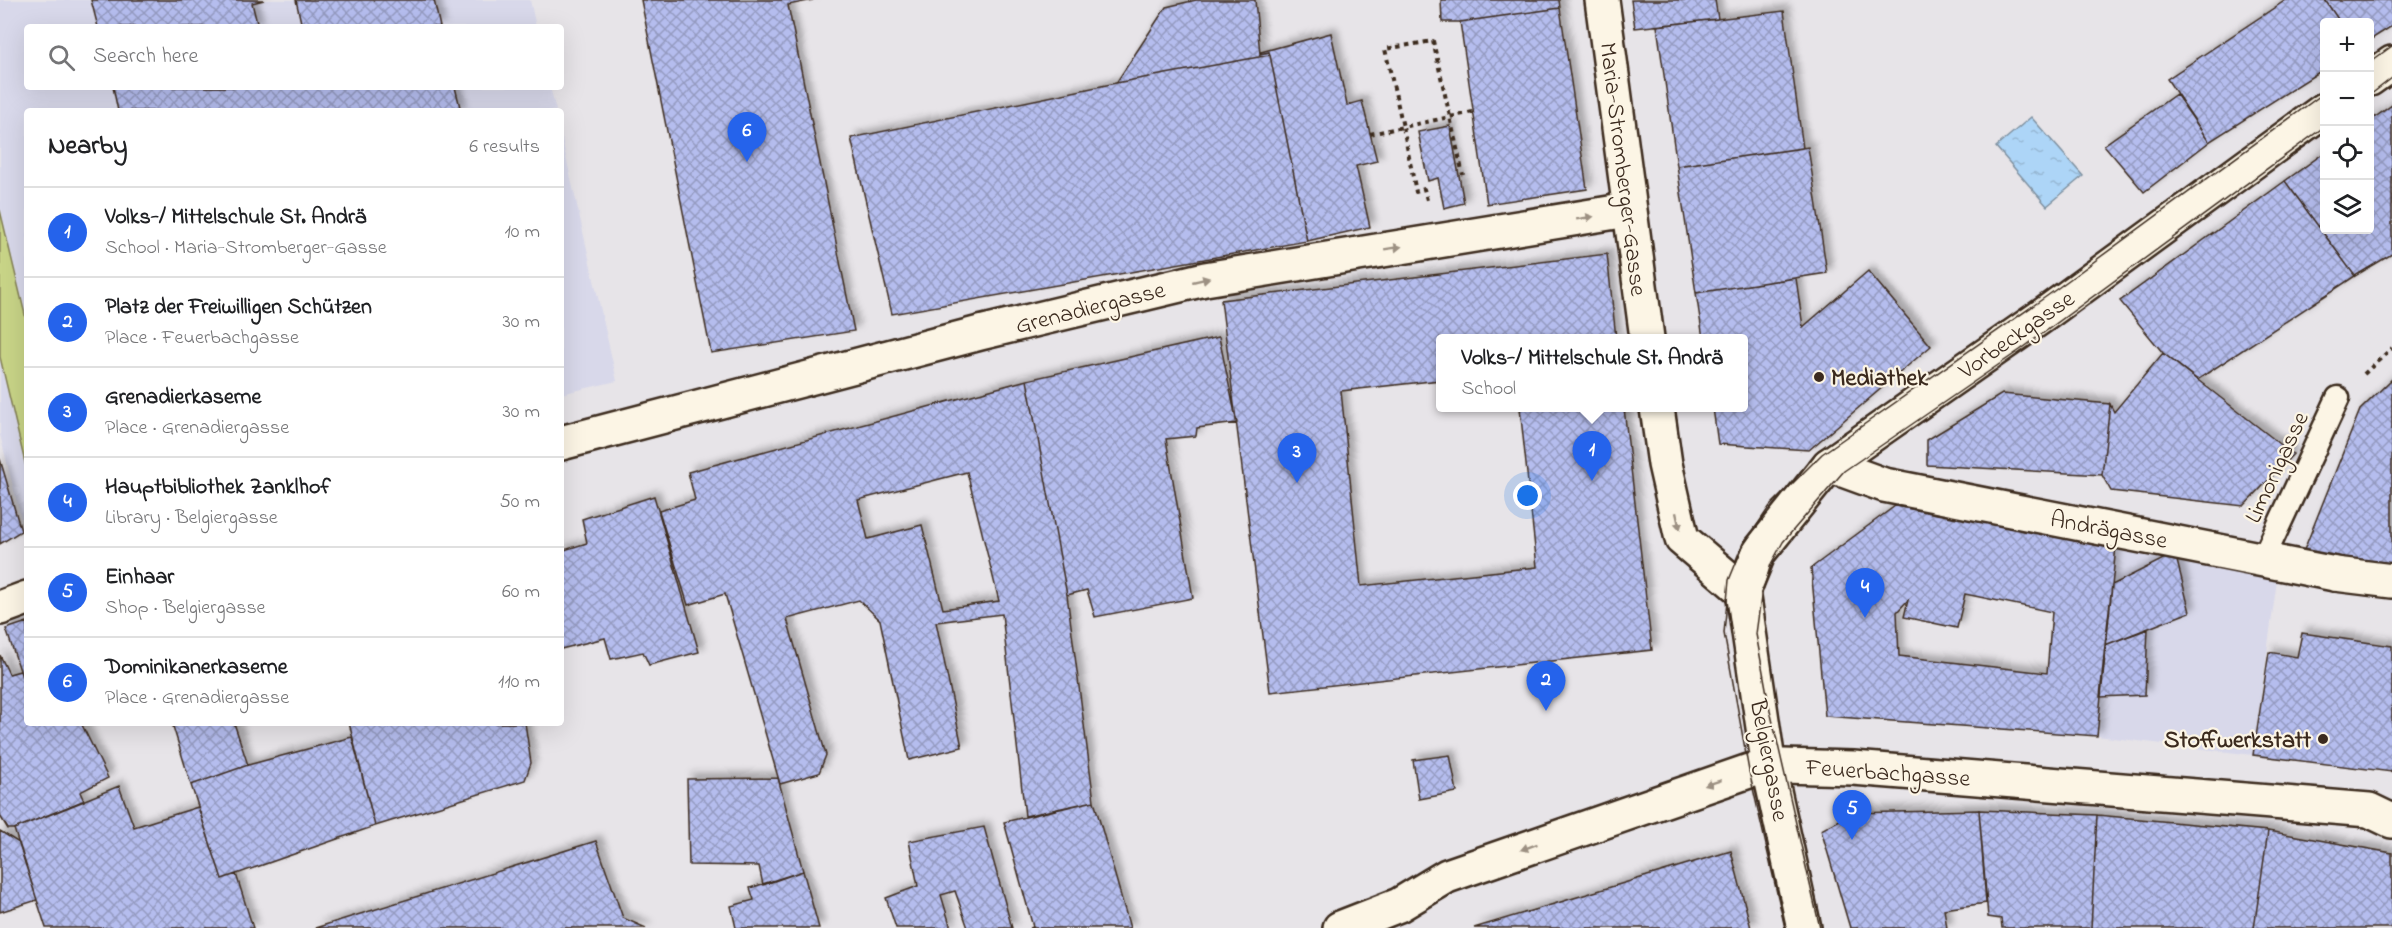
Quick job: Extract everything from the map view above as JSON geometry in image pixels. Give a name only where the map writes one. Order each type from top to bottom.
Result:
[{"type":"street","name":"Maria-Stromberger-Gasse","points":[[1602,0],[1628,210],[1646,334]]},
{"type":"street","points":[[2374,76],[2392,63]]},
{"type":"street","name":"Vorbeckgasse","points":[[1743,591],[1759,552],[1829,465],[2045,314],[2320,114]]},
{"type":"street","name":"Grenadiergasse","points":[[564,442],[980,333],[1258,269],[1628,210]]},
{"type":"street","points":[[1658,412],[1665,464],[1682,539],[1743,591]]},
{"type":"street","name":"Andrägasse","points":[[1829,465],[1884,484],[2335,574],[2392,581]]},
{"type":"street","name":"Belgiergasse","points":[[1743,591],[1769,768],[1803,928]]},
{"type":"street","points":[[0,608],[24,599]]},
{"type":"street","name":"Feuerbachgasse","points":[[1340,928],[1399,906],[1447,876],[1646,805],[1749,771],[1769,768],[1853,768],[2369,810],[2392,821]]},
{"type":"lane","name":"Limonigasse","points":[[2264,559],[2338,398]]},
{"type":"path","points":[[1428,205],[1424,189],[1416,192],[1385,50],[1433,41],[1463,176]]},
{"type":"path","points":[[1370,134],[1473,112]]},
{"type":"shaded area","points":[[0,0],[530,0],[535,24],[24,24],[24,90],[551,90],[555,108],[24,108],[24,518],[21,518],[0,435]]},
{"type":"shaded area","points":[[564,148],[617,381],[564,393]]},
{"type":"shaded area","points":[[2116,546],[2277,580],[2253,755],[2097,736]]},
{"type":"green space","points":[[0,210],[24,310],[24,458],[0,357]]},
{"type":"water","points":[[2031,117],[2083,176],[2047,206],[1996,147]]},
{"type":"building","points":[[91,0],[264,0],[252,3],[257,24],[97,24]]},
{"type":"building","points":[[296,0],[434,0],[439,24],[301,24]]},
{"type":"building","points":[[641,0],[813,0],[788,5],[854,331],[711,353]]},
{"type":"building","points":[[1196,0],[1255,0],[1260,54],[1269,52],[1270,55],[1116,83],[1166,7]]},
{"type":"building","points":[[1441,0],[1559,0],[1560,8],[1460,22],[1442,22]]},
{"type":"building","points":[[1631,0],[1715,0],[1718,19],[1635,28]]},
{"type":"building","points":[[2286,0],[2325,0],[2337,18],[2320,18],[2320,72],[2209,142],[2167,79]]},
{"type":"building","points":[[2325,0],[2392,0],[2392,26],[2374,37],[2374,18],[2337,18]]},
{"type":"building","points":[[1560,8],[1587,189],[1487,204],[1460,22]]},
{"type":"building","points":[[1784,11],[1803,148],[1677,166],[1657,26]]},
{"type":"building","points":[[1331,33],[1347,105],[1362,101],[1377,161],[1356,166],[1370,227],[1307,241],[1270,55],[1269,52],[1260,54]]},
{"type":"building","points":[[1270,55],[1307,241],[892,314],[851,138],[1116,83]]},
{"type":"building","points":[[114,90],[456,90],[460,108],[117,108]]},
{"type":"building","points":[[2176,94],[2209,142],[2144,192],[2104,145]]},
{"type":"building","points":[[2392,105],[2392,254],[2355,276],[2324,234],[2374,234],[2374,118]]},
{"type":"building","points":[[1450,126],[1464,203],[1444,208],[1438,178],[1428,181],[1418,132]]},
{"type":"building","points":[[1808,147],[1827,273],[1696,293],[1677,166]]},
{"type":"building","points":[[2320,156],[2320,228],[2285,181]]},
{"type":"building","points":[[2285,181],[2320,228],[2320,234],[2324,234],[2355,276],[2197,380],[2163,353],[2120,301]]},
{"type":"building","points":[[1607,254],[1616,334],[1436,334],[1436,380],[1341,391],[1361,586],[1537,567],[1520,412],[1624,412],[1652,650],[1270,692],[1221,300]]},
{"type":"building","name":"Mediathek","points":[[1868,271],[1931,346],[1809,450],[1718,444],[1714,412],[1748,412],[1748,334],[1702,334],[1696,293],[1796,278],[1803,327]]},
{"type":"building","points":[[1219,337],[1237,423],[1197,428],[1196,436],[1166,439],[1193,598],[1095,617],[1087,590],[1067,595],[1027,380]]},
{"type":"building","points":[[2163,353],[2293,454],[2244,506],[2111,491],[2102,475],[2110,404],[2114,412]]},
{"type":"building","points":[[2392,379],[2392,571],[2300,560],[2360,410]]},
{"type":"building","points":[[1027,380],[1067,595],[1094,801],[1025,816],[1002,614],[936,622],[962,747],[909,760],[880,620],[859,600],[787,619],[826,755],[819,773],[780,784],[725,594],[688,605],[659,511],[695,500],[688,472]],"holes":[[[967,472],[999,601],[943,609],[922,525],[868,539],[858,500]]]},
{"type":"building","points":[[2002,394],[2110,404],[2102,475],[1927,465],[1927,440]]},
{"type":"building","points":[[0,459],[21,531],[0,544]]},
{"type":"building","points":[[654,496],[699,652],[649,665],[643,652],[611,659],[605,638],[564,648],[564,550],[587,543],[582,519]]},
{"type":"building","points":[[1895,506],[2116,546],[2097,736],[1825,716],[1811,568]],"holes":[[[1965,594],[2052,612],[2047,673],[1899,656],[1897,612],[1908,600],[1904,617],[1957,628]]]},
{"type":"building","points":[[2175,553],[2190,612],[2105,645],[2112,585]]},
{"type":"building","points":[[24,623],[24,682],[6,629]]},
{"type":"building","points":[[2148,629],[2145,695],[2100,697],[2105,645]]},
{"type":"building","points":[[2302,633],[2392,646],[2392,772],[2253,755],[2269,652],[2297,657]]},
{"type":"building","points":[[0,655],[9,674],[20,671],[24,682],[24,726],[82,726],[108,778],[80,792],[84,801],[14,829],[8,829],[0,816]]},
{"type":"building","points":[[173,726],[235,726],[248,765],[191,785]]},
{"type":"building","points":[[350,726],[525,726],[531,763],[525,780],[375,826]]},
{"type":"building","points":[[352,737],[375,826],[222,879],[191,785],[248,765]]},
{"type":"building","points":[[1450,755],[1457,792],[1419,799],[1413,760]]},
{"type":"building","points":[[778,778],[803,871],[763,885],[759,866],[689,865],[687,779]]},
{"type":"building","points":[[119,786],[134,827],[198,807],[222,879],[236,874],[253,928],[46,928],[14,829]]},
{"type":"building","points":[[1094,801],[1130,928],[1030,928],[1033,927],[1004,822]]},
{"type":"building","points":[[1979,810],[1986,903],[1944,909],[1947,928],[1850,928],[1821,830],[1853,813]]},
{"type":"building","points":[[1979,810],[2097,815],[2091,928],[2002,928],[2001,919],[1988,917]]},
{"type":"building","points":[[2097,815],[2268,831],[2254,928],[2091,928]]},
{"type":"building","points":[[984,827],[1012,928],[968,928],[955,891],[941,895],[951,928],[896,928],[886,898],[918,886],[909,841]]},
{"type":"building","points":[[0,831],[19,843],[37,900],[0,912]]},
{"type":"building","points":[[2268,831],[2392,853],[2392,928],[2254,928]]},
{"type":"building","points":[[596,841],[623,918],[646,928],[315,928]]},
{"type":"building","points":[[1731,851],[1751,928],[1474,928],[1644,877]]},
{"type":"building","points":[[803,871],[819,928],[736,928],[731,906],[754,900],[750,888]]},
{"type":"tram line","points":[[2374,59],[2392,46]]},
{"type":"tram line","points":[[2374,92],[2392,78]]},
{"type":"tram line","points":[[1785,928],[1749,771],[1724,633],[1729,580],[1743,546],[1770,506],[1822,454],[2047,296],[2320,96]]},
{"type":"tram line","points":[[1820,928],[1770,710],[1756,634],[1761,597],[1771,564],[1783,542],[1844,471],[2020,350],[2320,130]]},
{"type":"place","name":"Dominikanerkaserne","points":[[747,162]]},
{"type":"place","name":"Mediathek","points":[[1819,377]]},
{"type":"place","name":"Volks-/ Mittelschule St. Andrä","points":[[1592,481]]},
{"type":"place","name":"Grenadierkaserne","points":[[1297,483]]},
{"type":"place","name":"Hauptbibliothek Zanklhof","points":[[1865,618]]},
{"type":"place","name":"Platz der Freiwilligen Schützen","points":[[1546,711]]},
{"type":"place","name":"Stoffwerkstatt","points":[[2323,739]]},
{"type":"place","name":"Einhaar","points":[[1852,840]]}]
